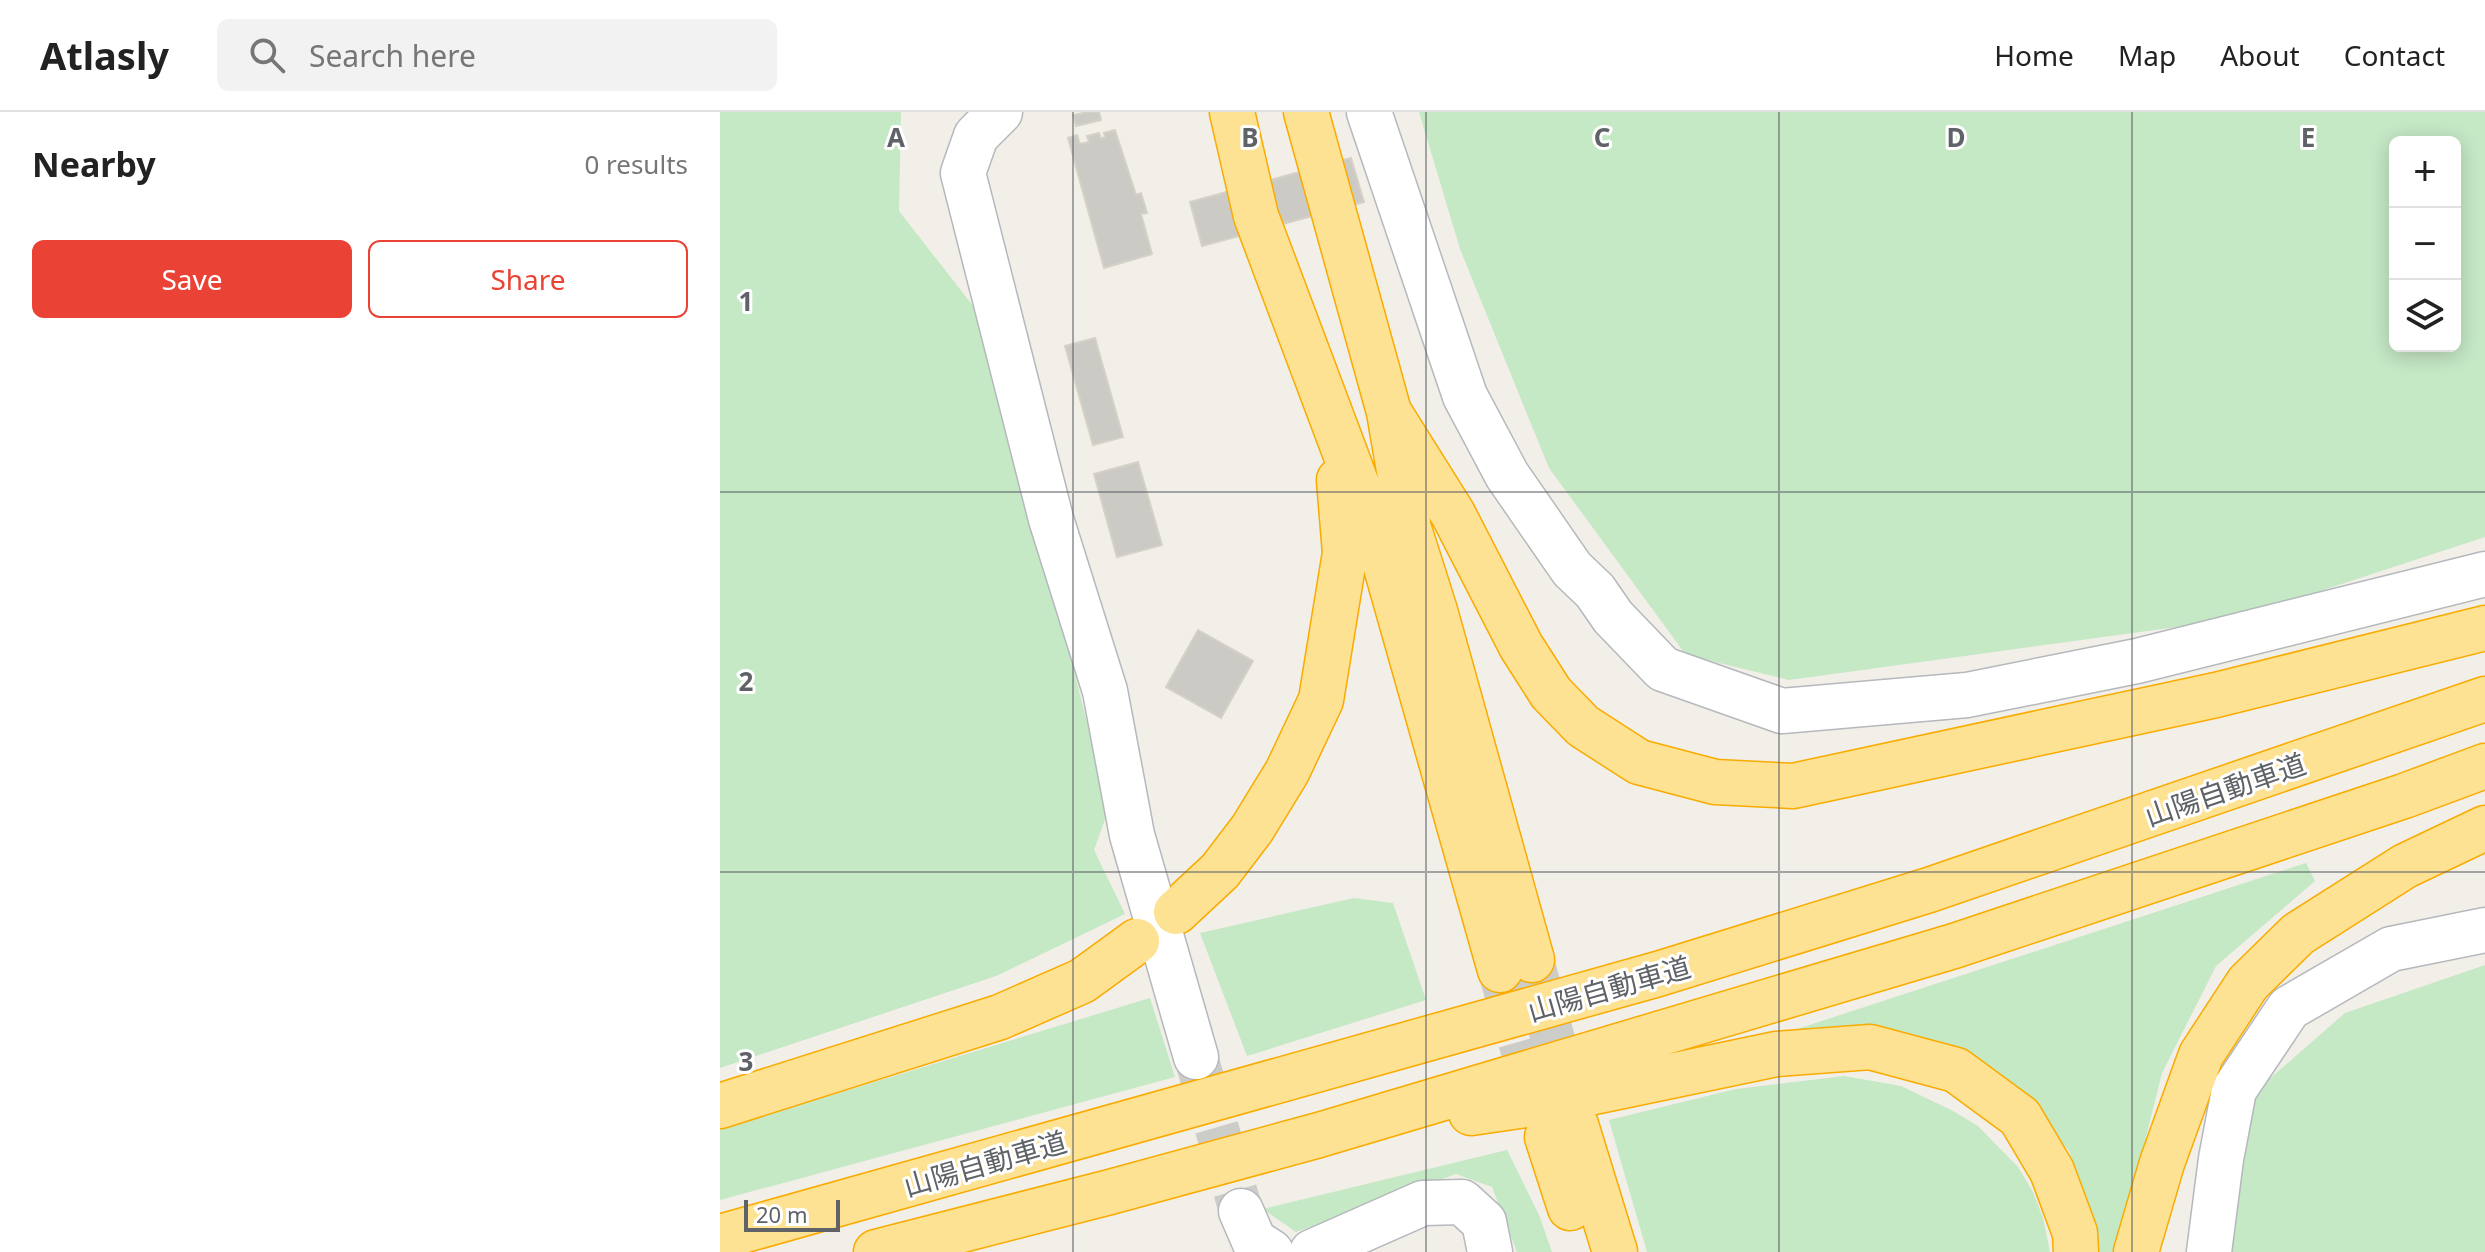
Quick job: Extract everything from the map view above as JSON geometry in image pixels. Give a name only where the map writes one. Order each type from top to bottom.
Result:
[{"type":"highway","points":[[1232,112],[1256,216],[1380,546],[1516,965],[1435,611],[1409,529],[1389,412],[1306,112]]},
{"type":"highway","points":[[1389,412],[1453,514],[1521,646],[1551,693],[1583,726],[1639,762],[1715,782],[1793,786],[2216,695],[2485,628]]},
{"type":"highway","points":[[1176,912],[1220,871],[1252,829],[1287,772],[1321,700],[1345,553],[1334,423]]},
{"type":"highway","name":"山陽自動車道","points":[[720,1237],[1658,974],[1929,890],[2485,699]]},
{"type":"highway","name":"山陽自動車道","points":[[876,1252],[1319,1135],[1954,946],[2404,796],[2485,766]]},
{"type":"highway","points":[[2136,1252],[2162,1163],[2201,1055],[2248,983],[2298,934],[2405,866],[2485,828]]},
{"type":"highway","points":[[720,1106],[1000,1017],[1082,981],[1137,941]]},
{"type":"highway","points":[[1319,1135],[1546,1102],[1776,1054],[1870,1047],[1956,1070],[2020,1117],[2052,1171],[2075,1233],[2076,1252]]},
{"type":"highway","points":[[1585,1252],[1562,1131],[1615,1252]]},
{"type":"street","points":[[1000,112],[976,136],[963,173],[1051,519],[1105,691],[1132,835],[1196,1057]]},
{"type":"street","points":[[1369,112],[1465,396],[1507,475],[1572,569],[1663,669],[1782,711],[1967,695],[2137,661],[2485,574]]},
{"type":"street","points":[[2209,1252],[2234,1090],[2289,1008],[2391,949],[2485,930]]},
{"type":"street","points":[[1312,1252],[1423,1203],[1462,1202],[1484,1222],[1490,1252]]},
{"type":"street","points":[[1241,1211],[1254,1241],[1271,1252]]},
{"type":"green space","points":[[720,112],[901,112],[899,211],[984,320],[1109,808],[1094,850],[1125,914],[996,976],[720,1068]]},
{"type":"green space","points":[[1419,112],[2485,112],[2485,537],[2235,619],[1789,680],[1686,655],[1549,468],[1460,249]]},
{"type":"green space","points":[[2306,863],[2315,881],[2216,966],[2162,1073],[2117,1252],[2097,1252],[2094,1218],[2069,1151],[2020,1091],[1788,1032]]},
{"type":"green space","points":[[1354,898],[1393,903],[1426,1000],[1247,1056],[1200,933]]},
{"type":"green space","points":[[2485,965],[2485,1252],[2223,1252],[2252,1094],[2345,1013]]},
{"type":"green space","points":[[1150,998],[1175,1077],[720,1200],[720,1129]]},
{"type":"green space","points":[[1844,1076],[1901,1086],[1978,1126],[2018,1167],[2033,1192],[2043,1218],[2050,1252],[1647,1252],[1609,1120],[1736,1089]]},
{"type":"green space","points":[[1507,1150],[1539,1215],[1552,1252],[1517,1252],[1492,1187],[1456,1174],[1296,1232],[1263,1209]]},
{"type":"building","points":[[1099,112],[1101,120],[1076,126],[1073,115]]},
{"type":"building","points":[[1115,130],[1136,195],[1141,193],[1147,213],[1141,214],[1152,254],[1104,268],[1068,138],[1077,135],[1080,144],[1089,142],[1087,136],[1099,133],[1101,139],[1105,137],[1104,133]]},
{"type":"building","points":[[1351,158],[1364,202],[1202,246],[1190,202]]},
{"type":"building","points":[[1095,338],[1123,437],[1093,445],[1065,346]]},
{"type":"building","points":[[1138,462],[1162,545],[1117,557],[1094,474]]},
{"type":"building","points":[[1198,630],[1253,661],[1221,718],[1166,687]]},
{"type":"tunnel","points":[[1532,960],[1569,1100]]},
{"type":"tunnel","points":[[1502,978],[1539,1108]]},
{"type":"tunnel","points":[[1198,1064],[1241,1211]]}]
